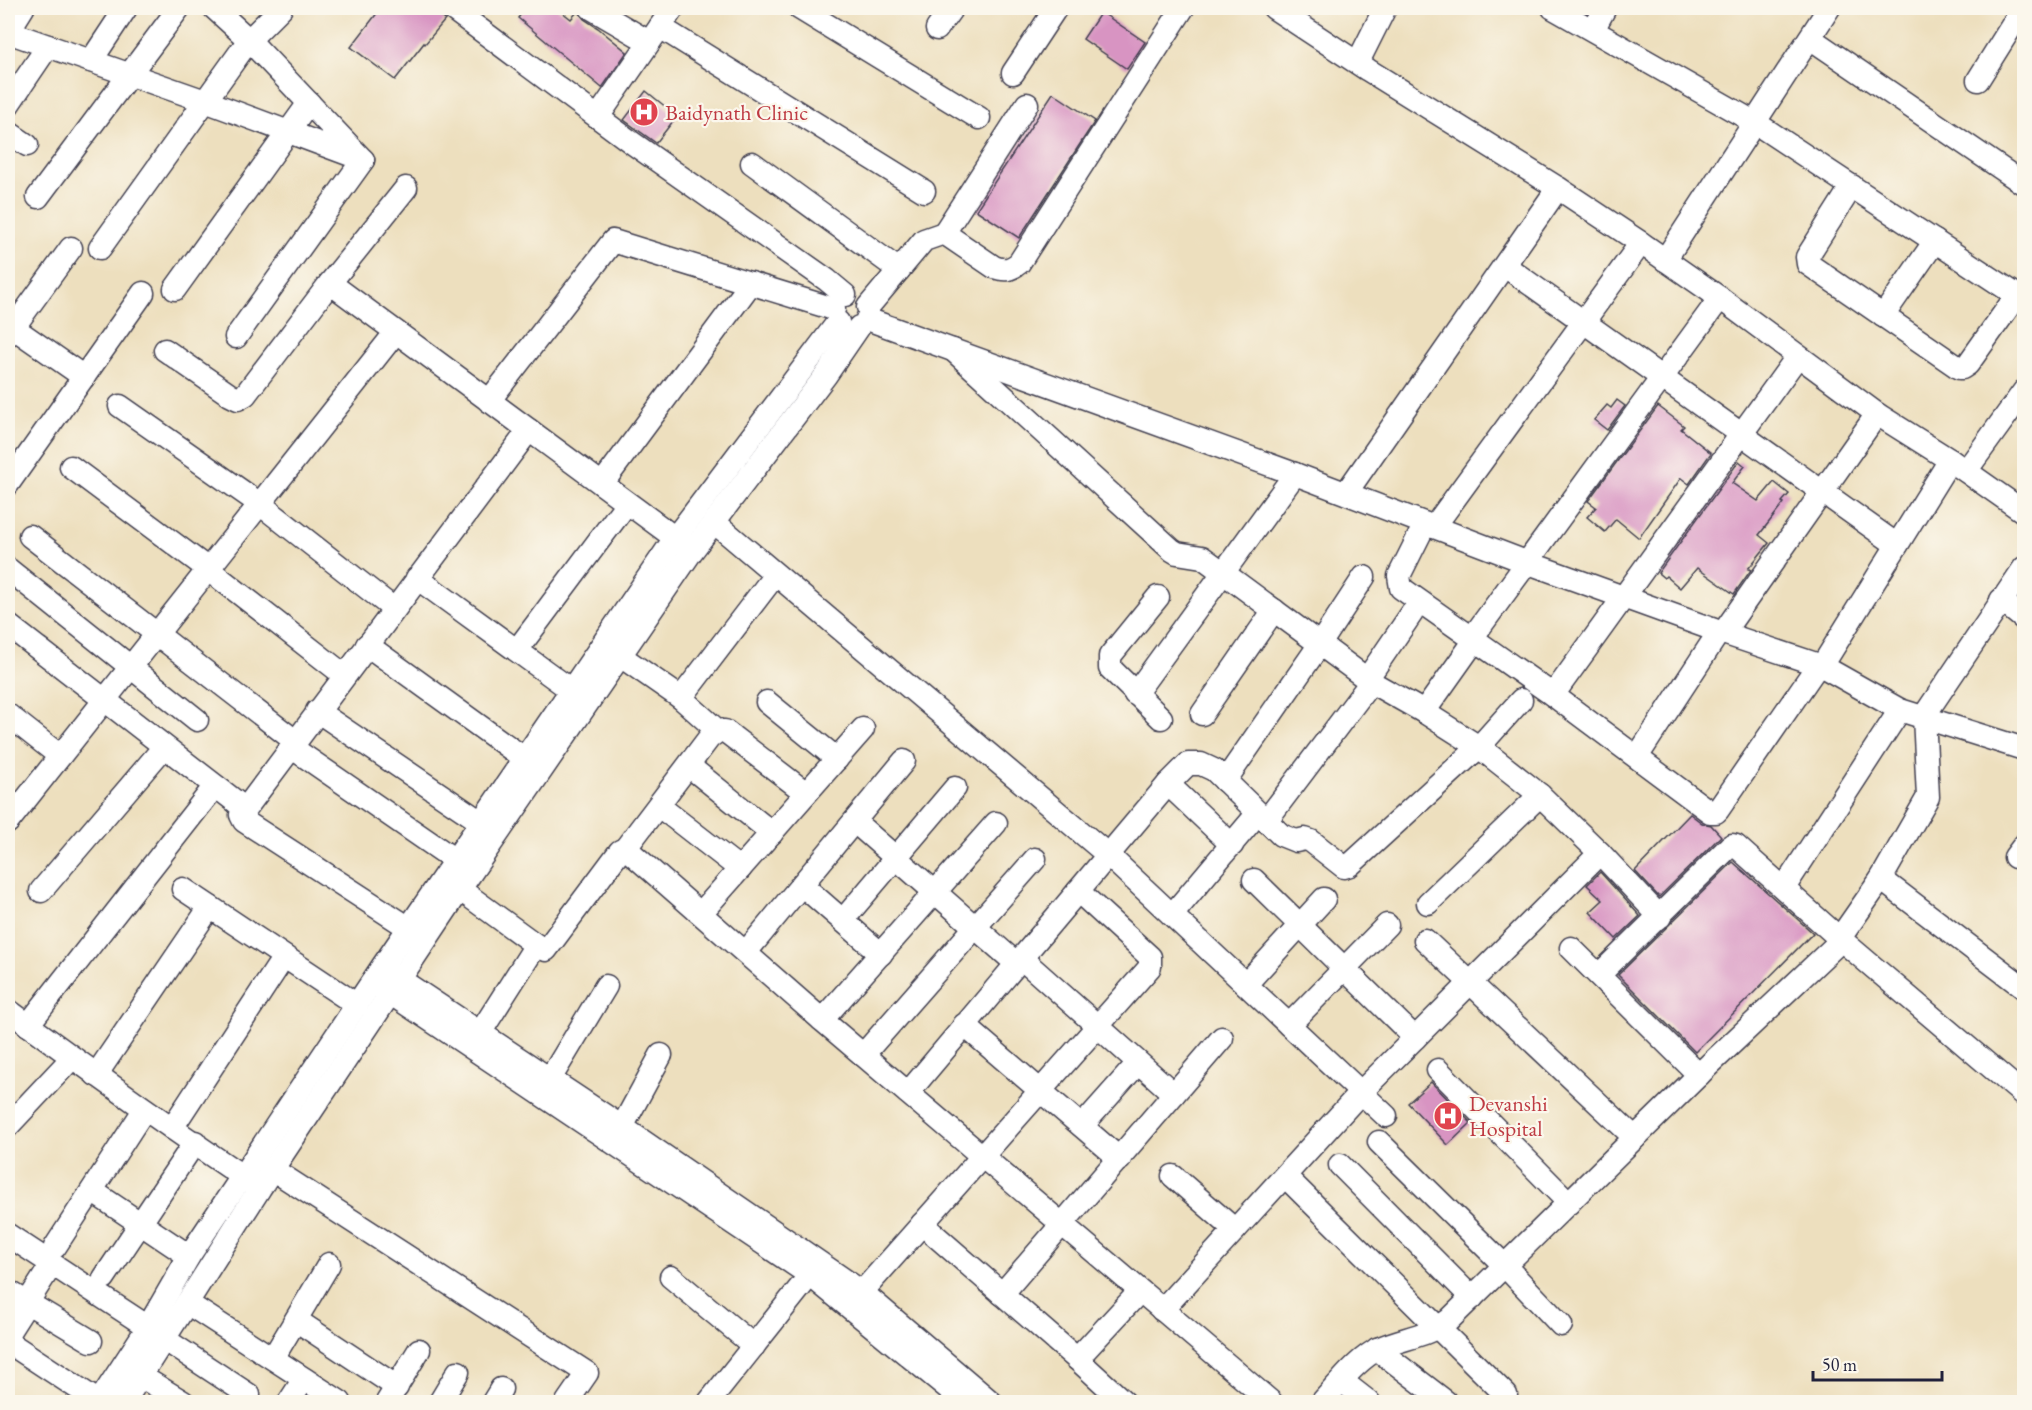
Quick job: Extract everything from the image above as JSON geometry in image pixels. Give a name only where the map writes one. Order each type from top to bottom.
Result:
[{"type":"street","points":[[23,8],[8,32],[205,101],[363,160]]},
{"type":"street","points":[[92,61],[126,8]]},
{"type":"street","points":[[38,197],[179,8]]},
{"type":"street","points":[[214,8],[249,40],[363,160]]},
{"type":"street","points":[[100,248],[249,40],[280,8]]},
{"type":"street","points":[[451,8],[598,117],[827,280],[852,313]]},
{"type":"street","points":[[591,8],[655,34],[924,191]]},
{"type":"street","points":[[598,117],[673,8]]},
{"type":"street","points":[[799,8],[979,118]]},
{"type":"street","points":[[937,29],[952,8]]},
{"type":"street","points":[[1013,73],[1056,8]]},
{"type":"street","points":[[944,233],[994,267],[1011,270],[1019,263],[1183,8]]},
{"type":"street","points":[[1274,8],[1641,243],[1720,298],[1877,414],[2025,512]]},
{"type":"street","points":[[1358,62],[1385,8]]},
{"type":"street","points":[[1553,8],[1754,122],[1852,186],[2021,298],[1968,364],[1962,368],[1810,267],[1807,260],[1852,186]]},
{"type":"street","points":[[1593,30],[1605,8]]},
{"type":"street","points":[[1665,260],[1829,8]]},
{"type":"street","points":[[1978,80],[2024,8]]},
{"type":"street","points":[[1810,38],[2025,184]]},
{"type":"street","points":[[8,105],[48,46]]},
{"type":"street","points":[[175,289],[309,103]]},
{"type":"street","points":[[8,1342],[99,1402],[132,1370],[156,1333],[189,1256],[259,1178],[453,875],[683,544],[852,313],[899,270],[924,240],[944,233],[1027,105]]},
{"type":"street","points":[[8,132],[27,145]]},
{"type":"street","points":[[236,337],[363,160]]},
{"type":"street","points":[[752,163],[899,270]]},
{"type":"street","points":[[165,350],[238,399],[245,395],[406,188]]},
{"type":"street","points":[[1346,493],[1558,188]]},
{"type":"street","points":[[489,401],[613,241],[852,313],[1295,474],[1526,562],[1820,666],[1900,710],[2025,748]]},
{"type":"street","points":[[1883,316],[1935,241]]},
{"type":"street","points":[[1641,243],[1430,526],[1399,576],[1399,582],[1406,592],[1553,694],[1710,812],[1716,812],[1820,666],[1897,545],[1958,466],[2025,391]]},
{"type":"street","points":[[70,248],[9,329],[84,377]]},
{"type":"street","points":[[1505,266],[1897,545]]},
{"type":"street","points":[[330,283],[683,544]]},
{"type":"street","points":[[602,484],[751,283]]},
{"type":"street","points":[[8,484],[143,292]]},
{"type":"street","points":[[1424,712],[1526,562],[1720,298]]},
{"type":"street","points":[[683,544],[714,522],[826,375],[852,313]]},
{"type":"street","points":[[12,807],[60,756],[396,332]]},
{"type":"street","points":[[953,350],[1172,550],[1202,557],[1369,680],[1479,747],[1539,795],[1600,853],[1660,917]]},
{"type":"street","points":[[1553,694],[1797,357]]},
{"type":"street","points":[[120,406],[260,504],[394,609]]},
{"type":"street","points":[[1637,758],[1721,632],[1877,414]]},
{"type":"street","points":[[409,928],[244,821],[241,815],[529,430]]},
{"type":"street","points":[[71,467],[208,568],[344,675]]},
{"type":"street","points":[[1135,693],[1295,474]]},
{"type":"street","points":[[517,650],[627,503]]},
{"type":"street","points":[[714,522],[1108,855],[1386,1116]]},
{"type":"street","points":[[30,536],[158,633],[536,945],[546,950],[620,851],[625,849],[709,738],[718,731],[725,731],[806,793]]},
{"type":"street","points":[[1322,1402],[1365,1358],[1377,1349],[1439,1328],[1833,948],[1881,879],[1928,797],[1924,716],[2025,568]]},
{"type":"street","points":[[8,569],[197,720]]},
{"type":"street","points":[[681,698],[776,575]]},
{"type":"street","points":[[1225,781],[1364,577]]},
{"type":"street","points":[[417,578],[571,690]]},
{"type":"street","points":[[1158,597],[1110,656],[1110,668],[1161,718]]},
{"type":"street","points":[[2001,600],[2025,619]]},
{"type":"street","points":[[1202,714],[1274,610]]},
{"type":"street","points":[[1172,915],[1232,845],[1262,817],[1369,680],[1412,613]]},
{"type":"street","points":[[11,634],[104,700],[244,808]]},
{"type":"street","points":[[367,645],[525,759]]},
{"type":"street","points":[[156,1333],[187,1303],[357,1005],[387,981],[409,928],[453,875],[481,822],[571,690],[611,650]]},
{"type":"street","points":[[611,650],[681,698],[718,731]]},
{"type":"street","points":[[908,1093],[1168,783],[1188,764],[1193,762],[1214,770],[1281,836],[1288,840],[1311,841],[1344,867],[1350,865],[1479,747],[1521,700]]},
{"type":"street","points":[[767,702],[837,759]]},
{"type":"street","points":[[1784,888],[1900,710]]},
{"type":"street","points":[[317,711],[481,822]]},
{"type":"street","points":[[8,715],[60,756]]},
{"type":"street","points":[[701,913],[862,729]]},
{"type":"street","points":[[42,891],[164,747]]},
{"type":"street","points":[[746,952],[904,761]]},
{"type":"street","points":[[689,766],[772,833]]},
{"type":"street","points":[[1168,783],[1232,845]]},
{"type":"street","points":[[28,1025],[215,786]]},
{"type":"street","points":[[843,920],[955,788]]},
{"type":"street","points":[[1428,903],[1539,795]]},
{"type":"street","points":[[659,806],[740,870]]},
{"type":"street","points":[[855,822],[975,927],[1098,1027],[1174,1094]]},
{"type":"street","points":[[822,1020],[996,823]]},
{"type":"street","points":[[1599,975],[1732,845],[1736,846],[1839,938],[2025,1095]]},
{"type":"street","points":[[625,849],[1271,1402]]},
{"type":"street","points":[[1162,1310],[1361,1092],[1600,853]]},
{"type":"street","points":[[863,1055],[1035,859]]},
{"type":"street","points":[[1881,879],[2025,988]]},
{"type":"street","points":[[1254,880],[1415,1038]]},
{"type":"street","points":[[802,885],[881,954]]},
{"type":"street","points":[[183,889],[357,1005]]},
{"type":"street","points":[[862,1292],[1150,967],[1152,961],[1150,957],[1078,891]]},
{"type":"street","points":[[1246,984],[1324,899]]},
{"type":"street","points":[[96,1075],[210,907]]},
{"type":"street","points":[[1289,1024],[1387,925]]},
{"type":"street","points":[[1425,940],[1635,1138]]},
{"type":"street","points":[[480,1033],[536,945]]},
{"type":"street","points":[[1571,948],[1699,1075]]},
{"type":"street","points":[[172,1128],[284,957]]},
{"type":"street","points":[[387,981],[480,1033],[622,1127],[862,1292],[991,1402]]},
{"type":"street","points":[[387,981],[810,1275],[965,1402]]},
{"type":"street","points":[[550,1079],[606,986]]},
{"type":"street","points":[[8,1010],[172,1128],[587,1373],[567,1402]]},
{"type":"street","points":[[964,1025],[1120,1159]]},
{"type":"street","points":[[1002,1294],[1222,1038]]},
{"type":"street","points":[[622,1127],[661,1055]]},
{"type":"street","points":[[8,1126],[72,1058]]},
{"type":"street","points":[[1082,1126],[1138,1063]]},
{"type":"street","points":[[1438,1070],[1569,1203]]},
{"type":"street","points":[[8,1333],[17,1297],[53,1256],[144,1110]]},
{"type":"street","points":[[104,1278],[195,1142]]},
{"type":"street","points":[[1379,1142],[1505,1266],[1561,1325]]},
{"type":"street","points":[[1340,1165],[1472,1298]]},
{"type":"street","points":[[1173,1176],[1235,1230]]},
{"type":"street","points":[[1285,1176],[1506,1395]]},
{"type":"street","points":[[92,1191],[189,1256]]},
{"type":"street","points":[[922,1224],[1124,1402]]},
{"type":"street","points":[[8,1235],[53,1256],[156,1333],[249,1395]]},
{"type":"street","points":[[273,1358],[329,1264]]},
{"type":"street","points":[[709,1402],[810,1275]]},
{"type":"street","points":[[671,1277],[754,1346]]},
{"type":"street","points":[[1077,1359],[1140,1291]]},
{"type":"street","points":[[17,1297],[91,1341]]},
{"type":"street","points":[[187,1303],[340,1402]]},
{"type":"street","points":[[296,1320],[392,1395],[419,1350]]},
{"type":"street","points":[[1377,1349],[1446,1402]]},
{"type":"street","points":[[124,1402],[132,1370]]},
{"type":"street","points":[[132,1370],[183,1402]]},
{"type":"street","points":[[440,1402],[458,1372]]},
{"type":"street","points":[[289,1402],[304,1379]]},
{"type":"street","points":[[1342,1381],[1369,1402]]},
{"type":"building","points":[[385,8],[438,8],[439,14],[445,20],[395,80],[351,47],[378,12],[380,13]]},
{"type":"building","points":[[526,8],[557,8],[571,19],[578,11],[584,19],[627,52],[602,88],[518,18]]},
{"type":"building","points":[[1101,12],[1145,42],[1127,69],[1083,39]]},
{"type":"building","points":[[646,91],[677,116],[656,143],[624,120]]},
{"type":"building","points":[[1053,93],[1095,121],[1019,238],[976,210]]},
{"type":"building","points":[[1617,400],[1625,406],[1607,430],[1594,420],[1607,405],[1611,408]]},
{"type":"building","points":[[1658,406],[1684,426],[1681,429],[1711,453],[1689,484],[1681,478],[1639,538],[1616,519],[1605,532],[1587,517],[1596,507],[1588,501]]},
{"type":"building","points":[[1739,461],[1745,466],[1732,483],[1758,501],[1774,482],[1789,494],[1759,535],[1769,543],[1748,569],[1751,570],[1734,594],[1697,568],[1680,588],[1666,576],[1664,578],[1658,573]]},
{"type":"building","points":[[1690,814],[1702,823],[1711,825],[1721,836],[1659,897],[1635,871]]},
{"type":"building","points":[[1733,862],[1813,933],[1695,1052],[1618,975]]},
{"type":"building","points":[[1600,872],[1640,916],[1616,939],[1590,912],[1603,900],[1587,885]]},
{"type":"building","points":[[1431,1082],[1471,1123],[1448,1145],[1408,1103]]},
{"type":"place","name":"Baidynath Clinic","points":[[644,112]]},
{"type":"place","name":"Devanshi Hospital","points":[[1448,1116]]}]
